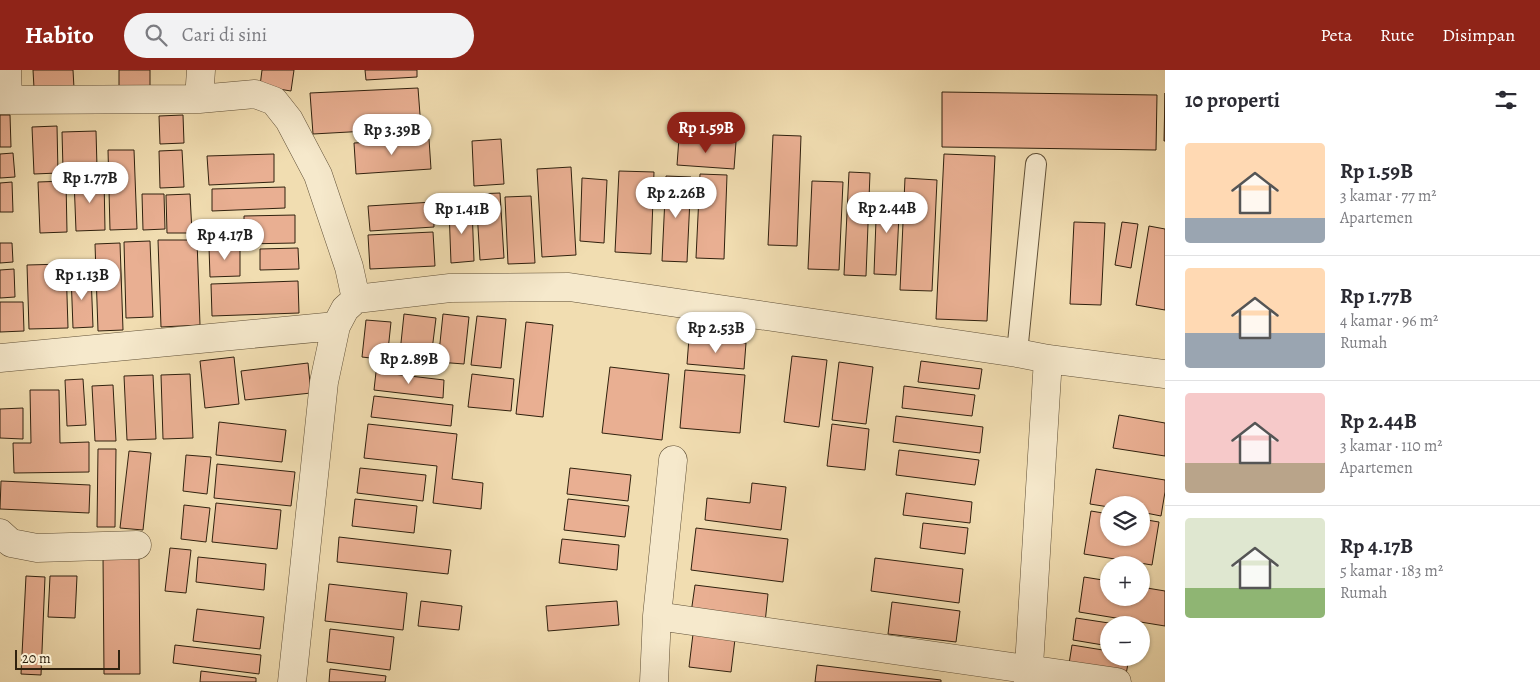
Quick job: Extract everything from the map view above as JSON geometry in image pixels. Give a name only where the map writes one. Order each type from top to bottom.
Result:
[{"type":"street","points":[[7,70],[4,100],[199,100],[255,94],[274,101],[289,120],[318,175],[349,267],[356,299]]},
{"type":"street","points":[[199,100],[201,70]]},
{"type":"street","points":[[292,682],[324,382],[336,326],[345,309],[356,299],[450,288],[569,287],[1048,359],[1165,374]]},
{"type":"street","points":[[0,358],[336,326]]},
{"type":"street","points":[[1028,676],[1048,359]]},
{"type":"street","points":[[654,682],[657,616],[672,460]]},
{"type":"street","points":[[0,533],[11,543],[37,548],[137,545]]},
{"type":"street","points":[[657,616],[1028,676],[1117,682]]},
{"type":"lane","points":[[1017,353],[1036,164]]},
{"type":"building","points":[[33,70],[73,70],[74,88],[34,88]]},
{"type":"building","points":[[119,70],[150,70],[150,88],[119,88]]},
{"type":"building","points":[[262,70],[294,70],[291,91],[260,86]]},
{"type":"building","points":[[365,70],[417,70],[417,77],[366,80]]},
{"type":"building","points":[[418,88],[421,128],[313,134],[310,93]]},
{"type":"building","points":[[942,92],[1157,95],[1156,150],[942,147]]},
{"type":"building","points":[[1165,93],[1165,141],[1164,141]]},
{"type":"building","points":[[0,115],[10,115],[11,147],[0,147]]},
{"type":"building","points":[[183,115],[184,143],[160,144],[159,116]]},
{"type":"building","points":[[57,126],[58,173],[34,174],[32,127]]},
{"type":"building","points":[[96,131],[97,167],[63,169],[62,132]]},
{"type":"building","points":[[773,135],[801,136],[797,246],[768,245]]},
{"type":"building","points":[[679,138],[736,142],[734,169],[677,165]]},
{"type":"building","points":[[429,139],[431,169],[356,174],[354,143]]},
{"type":"building","points":[[501,139],[504,184],[474,186],[472,141]]},
{"type":"building","points":[[108,150],[134,150],[137,229],[110,230]]},
{"type":"building","points":[[182,150],[184,187],[160,188],[159,151]]},
{"type":"building","points":[[13,153],[15,177],[0,178],[0,154]]},
{"type":"building","points":[[274,154],[274,182],[209,185],[207,156]]},
{"type":"building","points":[[944,154],[995,156],[987,321],[936,319]]},
{"type":"building","points":[[571,167],[576,255],[542,257],[537,169]]},
{"type":"building","points":[[619,171],[654,172],[651,254],[615,252]]},
{"type":"building","points":[[849,172],[870,173],[866,276],[844,275]]},
{"type":"building","points":[[700,174],[727,175],[724,259],[696,258]]},
{"type":"building","points":[[666,176],[691,177],[687,262],[662,261]]},
{"type":"building","points":[[104,178],[105,230],[76,231],[74,179]]},
{"type":"building","points":[[582,178],[607,180],[604,243],[580,241]]},
{"type":"building","points":[[905,178],[937,180],[932,291],[900,290]]},
{"type":"building","points":[[66,181],[67,232],[40,233],[38,182]]},
{"type":"building","points":[[812,181],[843,182],[839,270],[808,269]]},
{"type":"building","points":[[12,182],[13,212],[0,212],[0,183]]},
{"type":"building","points":[[285,187],[285,208],[212,211],[212,189]]},
{"type":"building","points":[[500,193],[504,258],[480,260],[476,194]]},
{"type":"building","points":[[877,193],[900,195],[896,275],[874,274]]},
{"type":"building","points":[[142,194],[164,194],[165,229],[143,230]]},
{"type":"building","points":[[190,194],[192,233],[167,233],[166,195]]},
{"type":"building","points":[[531,196],[535,263],[508,264],[505,197]]},
{"type":"building","points":[[433,202],[434,227],[370,231],[368,206]]},
{"type":"building","points":[[472,207],[474,261],[451,263],[449,209]]},
{"type":"building","points":[[295,215],[295,243],[244,244],[244,216]]},
{"type":"building","points":[[1074,222],[1105,223],[1101,305],[1070,304]]},
{"type":"building","points":[[1122,222],[1138,224],[1131,268],[1115,265]]},
{"type":"building","points":[[1149,226],[1165,229],[1165,310],[1136,305]]},
{"type":"building","points":[[433,232],[435,266],[370,269],[368,235]]},
{"type":"building","points":[[158,240],[197,240],[200,325],[161,327]]},
{"type":"building","points":[[150,241],[153,317],[126,318],[124,242]]},
{"type":"building","points":[[0,243],[12,243],[13,262],[0,263]]},
{"type":"building","points":[[120,243],[123,330],[98,331],[95,244]]},
{"type":"building","points":[[240,246],[240,276],[210,277],[209,247]]},
{"type":"building","points":[[298,248],[299,269],[260,270],[260,249]]},
{"type":"building","points":[[66,264],[68,328],[29,329],[27,265]]},
{"type":"building","points":[[14,269],[15,297],[0,298],[0,270]]},
{"type":"building","points":[[71,274],[91,274],[93,327],[73,328]]},
{"type":"building","points":[[298,281],[299,313],[212,316],[211,284]]},
{"type":"building","points":[[0,302],[23,302],[24,331],[0,332]]},
{"type":"building","points":[[404,314],[436,318],[430,366],[399,362]]},
{"type":"building","points":[[443,314],[469,317],[464,364],[438,362]]},
{"type":"building","points":[[477,316],[506,319],[501,368],[471,365]]},
{"type":"building","points":[[366,320],[391,322],[387,360],[362,357]]},
{"type":"building","points":[[526,322],[553,325],[543,417],[516,414]]},
{"type":"building","points":[[689,338],[746,343],[744,369],[687,364]]},
{"type":"building","points":[[792,356],[827,360],[819,427],[784,422]]},
{"type":"building","points":[[234,357],[239,404],[205,408],[200,361]]},
{"type":"building","points":[[921,361],[982,369],[979,389],[918,382]]},
{"type":"building","points":[[839,362],[873,367],[866,424],[832,420]]},
{"type":"building","points":[[308,363],[311,393],[245,400],[241,371]]},
{"type":"building","points":[[610,367],[669,374],[662,440],[602,433]]},
{"type":"building","points":[[685,370],[745,375],[740,433],[680,428]]},
{"type":"building","points":[[376,372],[444,380],[443,398],[374,390]]},
{"type":"building","points":[[190,374],[193,438],[163,439],[161,375]]},
{"type":"building","points":[[472,374],[514,379],[511,411],[468,407]]},
{"type":"building","points":[[153,375],[156,439],[127,440],[124,376]]},
{"type":"building","points":[[83,379],[86,425],[67,426],[65,380]]},
{"type":"building","points":[[113,385],[116,441],[95,441],[92,386]]},
{"type":"building","points":[[904,386],[975,395],[972,416],[902,408]]},
{"type":"building","points":[[30,390],[59,390],[60,443],[89,442],[89,472],[14,473],[13,443],[31,443]]},
{"type":"building","points":[[374,396],[453,405],[451,426],[371,417]]},
{"type":"building","points":[[23,408],[23,439],[0,438],[0,409]]},
{"type":"building","points":[[1119,415],[1165,423],[1165,456],[1113,448]]},
{"type":"building","points":[[896,416],[983,427],[980,453],[893,442]]},
{"type":"building","points":[[219,422],[286,430],[282,462],[216,455]]},
{"type":"building","points":[[368,424],[457,434],[452,479],[483,483],[481,509],[433,503],[437,466],[364,458]]},
{"type":"building","points":[[832,424],[869,429],[865,470],[827,466]]},
{"type":"building","points":[[98,449],[116,449],[115,527],[97,527]]},
{"type":"building","points":[[899,450],[979,460],[975,485],[896,475]]},
{"type":"building","points":[[129,451],[151,453],[143,530],[120,528]]},
{"type":"building","points":[[186,455],[211,457],[207,494],[183,491]]},
{"type":"building","points":[[217,464],[295,472],[291,506],[214,498]]},
{"type":"building","points":[[360,468],[426,475],[423,501],[357,493]]},
{"type":"building","points":[[570,468],[631,475],[628,501],[567,494]]},
{"type":"building","points":[[1096,469],[1165,480],[1161,516],[1150,514],[1150,496],[1100,496],[1100,506],[1090,504]]},
{"type":"building","points":[[1,481],[90,485],[89,513],[0,509]]},
{"type":"building","points":[[752,483],[786,487],[781,530],[705,520],[707,498],[750,503]]},
{"type":"building","points":[[906,493],[972,502],[970,523],[903,515]]},
{"type":"building","points":[[355,499],[417,506],[414,533],[352,526]]},
{"type":"building","points":[[568,499],[629,506],[625,537],[564,530]]},
{"type":"building","points":[[216,503],[281,510],[277,549],[212,542]]},
{"type":"building","points":[[184,505],[210,508],[206,542],[181,539]]},
{"type":"building","points":[[1091,511],[1100,512],[1100,546],[1150,546],[1150,520],[1159,522],[1152,565],[1150,565],[1150,556],[1100,557],[1084,554]]},
{"type":"building","points":[[923,523],[968,528],[965,554],[920,548]]},
{"type":"building","points":[[696,528],[788,539],[783,582],[691,570]]},
{"type":"building","points":[[339,537],[451,550],[448,574],[337,562]]},
{"type":"building","points":[[562,539],[619,545],[617,570],[559,563]]},
{"type":"building","points":[[170,548],[191,550],[186,593],[165,591]]},
{"type":"building","points":[[103,556],[139,556],[140,674],[104,674]]},
{"type":"building","points":[[198,557],[266,564],[264,590],[196,582]]},
{"type":"building","points":[[875,558],[963,569],[959,603],[871,591]]},
{"type":"building","points":[[26,576],[45,577],[41,675],[21,674]]},
{"type":"building","points":[[50,576],[77,576],[75,618],[48,617]]},
{"type":"building","points":[[1084,577],[1100,580],[1100,606],[1150,606],[1150,588],[1165,591],[1165,626],[1150,624],[1150,616],[1104,616],[1079,612]]},
{"type":"building","points":[[329,584],[407,593],[403,630],[325,621]]},
{"type":"building","points":[[695,585],[768,594],[765,623],[691,613]]},
{"type":"building","points":[[421,601],[462,606],[459,630],[418,626]]},
{"type":"building","points":[[617,601],[619,625],[548,631],[546,606]]},
{"type":"building","points":[[892,602],[960,611],[956,642],[888,634]]},
{"type":"building","points":[[197,609],[264,617],[260,649],[193,641]]},
{"type":"building","points":[[1076,618],[1100,622],[1100,644],[1073,640]]},
{"type":"building","points":[[330,629],[394,637],[390,670],[327,662]]},
{"type":"building","points":[[693,634],[735,639],[731,672],[689,667]]},
{"type":"building","points":[[175,645],[261,655],[259,674],[173,663]]},
{"type":"building","points":[[1072,645],[1100,650],[1100,666],[1128,666],[1125,680],[1068,670]]},
{"type":"building","points":[[817,665],[941,680],[941,682],[815,682]]},
{"type":"building","points":[[330,669],[386,676],[385,682],[329,682]]},
{"type":"building","points":[[201,671],[256,678],[256,682],[200,682]]}]
